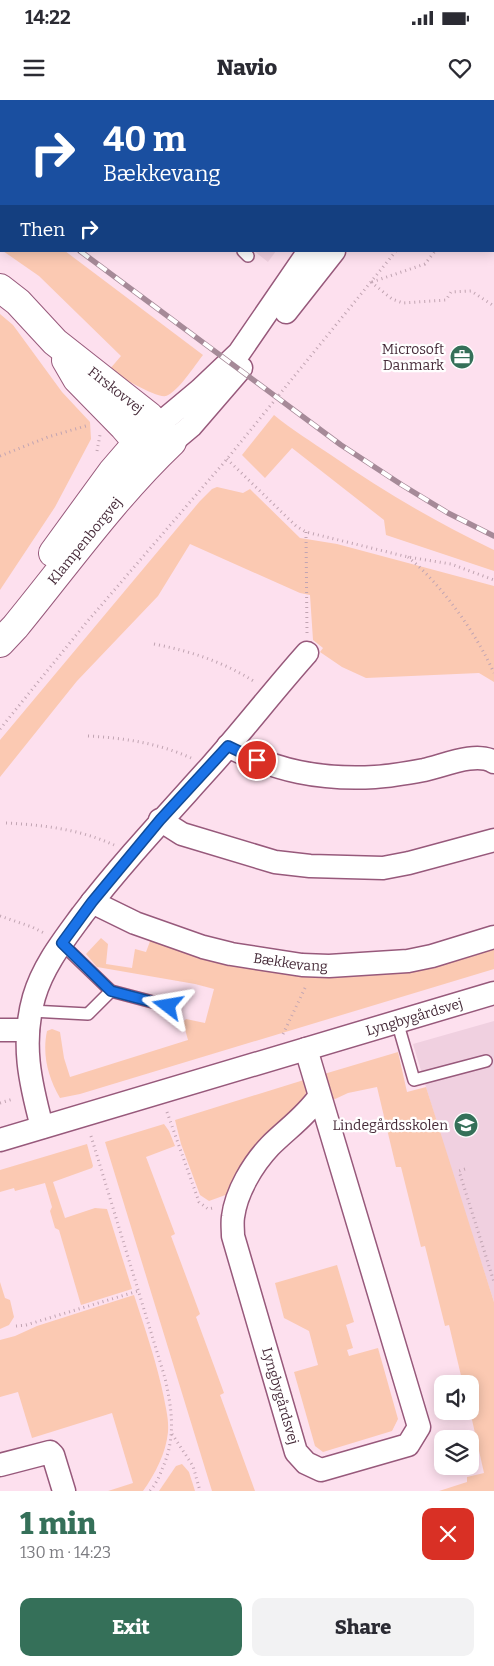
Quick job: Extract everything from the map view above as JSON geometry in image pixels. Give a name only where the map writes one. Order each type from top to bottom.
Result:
[{"type":"street","points":[[155,442],[200,390],[239,353],[308,252]]},
{"type":"street","points":[[155,442],[191,426],[273,331],[302,290],[333,252]]},
{"type":"street","name":"Firskovvej","points":[[0,288],[18,302],[55,342],[94,371],[155,442]]},
{"type":"street","name":"Klampenborgvej","points":[[0,622],[112,472],[155,442]]},
{"type":"street","name":"Klampenborgvej","points":[[0,643],[15,627],[155,442]]},
{"type":"street","points":[[42,1128],[29,1077],[29,1020],[41,980],[49,963],[92,902],[160,820],[210,767],[307,653]]},
{"type":"street","points":[[228,746],[269,765],[294,772],[320,776],[374,777],[424,770],[478,757],[494,762]]},
{"type":"street","points":[[160,820],[182,834],[275,862],[310,866],[383,868],[409,863],[494,840]]},
{"type":"street","name":"Bækkevang","points":[[92,902],[135,923],[203,947],[231,954],[302,965],[316,966],[408,961],[494,938]]},
{"type":"street","name":"Lyngbygårdsvej","points":[[0,1140],[494,993]]},
{"type":"street","points":[[0,1030],[29,1020]]},
{"type":"street","name":"Lyngbygårdsvej","points":[[297,1051],[319,1097],[419,1427],[408,1444],[321,1470],[306,1463],[296,1452],[234,1236],[233,1217],[237,1200],[251,1172],[269,1147],[308,1112],[319,1097]]},
{"type":"street","points":[[0,1466],[50,1452],[53,1455],[64,1491]]},
{"type":"lane","points":[[62,943],[111,991],[168,1006]]},
{"type":"lane","points":[[29,1020],[88,1014],[111,991]]},
{"type":"lane","points":[[397,1021],[414,1080],[486,1061]]},
{"type":"path","points":[[0,729],[86,623],[227,459],[395,252]]},
{"type":"path","points":[[371,282],[425,264],[434,252]]},
{"type":"path","points":[[371,282],[392,298],[404,303],[446,300],[451,292],[471,291],[494,306]]},
{"type":"path","points":[[0,456],[48,437],[93,424]]},
{"type":"path","points":[[227,459],[296,526],[306,532],[451,564],[494,580]]},
{"type":"path","points":[[306,532],[307,653]]},
{"type":"path","points":[[408,556],[422,569],[470,629],[494,673]]},
{"type":"path","points":[[154,644],[185,650],[215,661],[244,675],[272,693]]},
{"type":"path","points":[[88,736],[119,738],[149,743],[179,752],[210,767]]},
{"type":"path","points":[[6,823],[39,825],[71,830],[103,840],[133,853]]},
{"type":"path","points":[[0,916],[32,927],[62,943]]},
{"type":"path","points":[[297,1051],[282,1033],[316,966]]},
{"type":"path","points":[[160,1092],[199,1202],[208,1209],[237,1200]]},
{"type":"path","points":[[84,1115],[164,1378],[172,1419],[172,1434],[168,1456],[150,1491]]},
{"type":"path","points":[[465,1169],[459,1171],[494,1282]]},
{"type":"path","points":[[16,1326],[26,1325],[138,1290]]},
{"type":"path","points":[[172,1434],[193,1466],[200,1491]]},
{"type":"shaded area","points":[[4,252],[66,252],[203,355],[171,394],[161,396],[154,394],[109,370],[121,356],[39,276]]},
{"type":"shaded area","points":[[255,252],[275,252],[268,262]]},
{"type":"shaded area","points":[[0,314],[13,325],[62,392],[90,422],[91,439],[55,507],[0,590]]},
{"type":"shaded area","points":[[274,415],[302,436],[390,494],[431,518],[494,550],[494,571],[386,535],[384,520],[292,448],[265,478],[242,455]]},
{"type":"shaded area","points":[[217,487],[243,493],[250,489],[300,538],[337,544],[494,586],[494,682],[479,673],[366,678],[342,667],[320,652],[323,648],[313,640],[310,595],[300,593],[190,544],[158,596],[77,681],[0,777],[0,740],[200,501],[212,489]]},
{"type":"shaded area","points":[[152,936],[242,962],[494,944],[494,969],[80,1094],[60,1098],[47,1066],[45,1049],[47,1031],[52,1029],[60,1032],[64,1058],[70,1077],[188,1040],[183,1022],[186,1019],[205,1023],[214,989],[97,967],[86,954],[101,938],[108,944],[106,964],[132,968],[135,949],[146,952]]},
{"type":"shaded area","name":"Lindegårdsskolen","points":[[494,1021],[494,1302],[413,1044]]},
{"type":"shaded area","points":[[398,1052],[407,1092],[426,1087],[494,1302],[494,1491],[439,1491],[467,1482],[467,1477],[484,1473],[479,1451],[479,1430],[474,1430],[472,1420],[479,1420],[479,1375],[461,1375],[449,1325],[445,1326],[425,1246],[421,1247],[401,1167],[396,1167],[377,1087],[348,1093],[333,1100],[324,1074]]},
{"type":"shaded area","points":[[307,1079],[307,1091],[301,1102],[231,1193],[209,1201],[200,1195],[181,1144],[175,1120]]},
{"type":"shaded area","points":[[164,1124],[175,1146],[146,1157],[175,1234],[171,1236],[200,1314],[196,1317],[224,1393],[220,1395],[255,1491],[212,1491],[105,1142]]},
{"type":"shaded area","points":[[87,1144],[92,1168],[53,1182],[65,1218],[95,1208],[107,1209],[132,1289],[81,1305],[59,1230],[55,1228],[50,1211],[52,1207],[45,1183],[15,1191],[14,1188],[0,1192],[0,1170]]},
{"type":"shaded area","points":[[337,1265],[354,1322],[346,1325],[353,1348],[347,1350],[349,1356],[378,1348],[398,1419],[392,1431],[323,1452],[315,1446],[294,1372],[318,1365],[309,1331],[284,1318],[275,1283]]},
{"type":"shaded area","points":[[0,1282],[5,1298],[10,1300],[14,1317],[9,1325],[0,1329]]},
{"type":"shaded area","points":[[134,1295],[161,1385],[167,1415],[168,1432],[165,1448],[159,1463],[143,1491],[108,1491],[133,1483],[112,1413],[32,1438],[18,1392],[0,1397],[0,1340]]},
{"type":"shaded area","points":[[182,1464],[189,1472],[195,1491],[159,1491],[176,1466]]},
{"type":"railway","points":[[81,252],[341,445],[448,513],[494,536]]},
{"type":"place","name":"Microsoft Danmark","points":[[462,357]]},
{"type":"place","name":"Lindegårdsskolen","points":[[466,1125]]},
{"type":"route","points":[[168,1006],[111,991],[62,943],[92,902],[160,820],[228,746],[257,760]]}]
